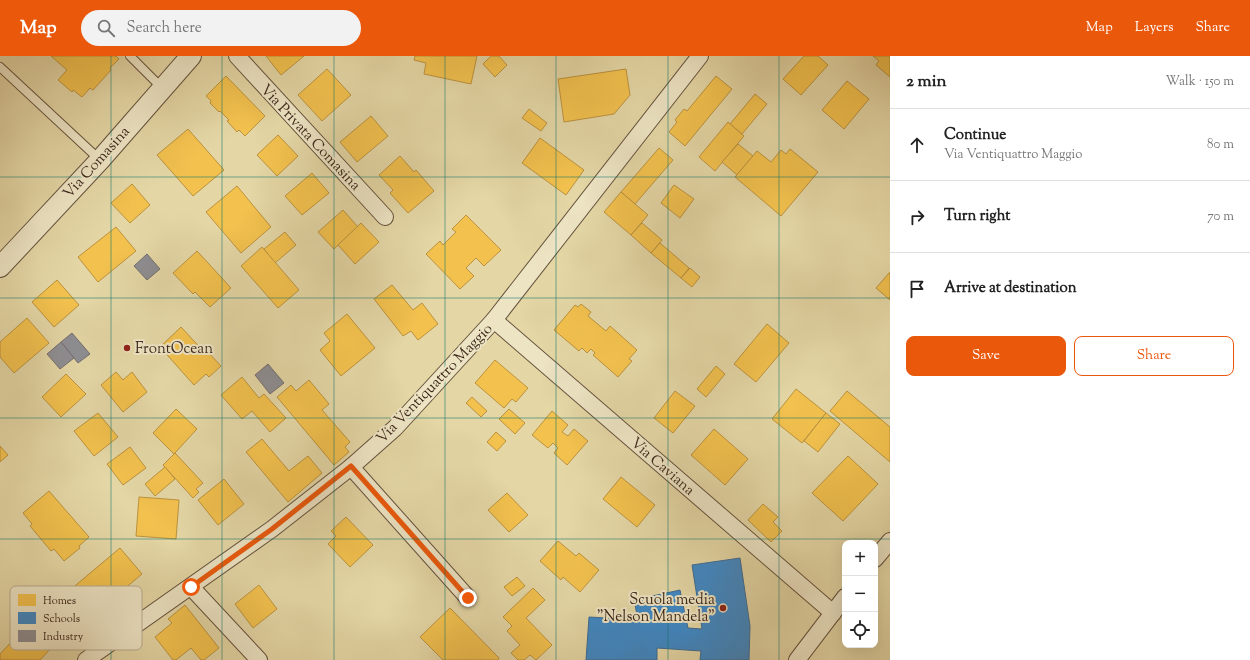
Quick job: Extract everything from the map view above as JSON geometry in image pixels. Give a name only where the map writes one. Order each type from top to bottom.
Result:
[{"type":"street","name":"Via Comasina","points":[[0,267],[100,160],[191,56]]},
{"type":"street","name":"Via Privata Comasina","points":[[237,56],[385,217]]},
{"type":"street","name":"Via Ventiquattro Maggio","points":[[142,621],[272,529],[351,466],[395,428],[494,320],[700,56]]},
{"type":"street","name":"Via Caviana","points":[[494,320],[833,613]]},
{"type":"street","points":[[351,466],[468,598]]},
{"type":"street","points":[[191,587],[259,660]]},
{"type":"street","points":[[797,660],[842,601]]},
{"type":"street","name":"Via Ventiquattro Maggio","points":[[86,660],[100,650]]},
{"type":"lane","points":[[130,56],[162,88]]},
{"type":"lane","points":[[0,67],[100,160]]},
{"type":"building: Homes","points":[[51,56],[116,56],[119,59],[93,90],[90,88],[82,97],[73,90],[72,92],[58,80],[67,70]]},
{"type":"building: Homes","points":[[266,56],[304,56],[281,75]]},
{"type":"building: Homes","points":[[415,56],[477,56],[471,84],[424,74],[426,63],[414,60]]},
{"type":"building: Homes","points":[[491,56],[499,56],[507,65],[495,77],[483,64]]},
{"type":"building: Homes","points":[[804,56],[818,56],[828,65],[801,95],[783,79]]},
{"type":"building: Homes","points":[[873,56],[890,56],[890,77],[876,65],[879,61]]},
{"type":"building: Homes","points":[[327,69],[351,95],[322,121],[298,95]]},
{"type":"building: Homes","points":[[626,69],[630,95],[614,114],[564,122],[558,79]]},
{"type":"building: Homes","points":[[226,76],[265,116],[245,136],[239,130],[237,132],[227,121],[229,120],[210,103],[211,101],[206,96]]},
{"type":"building: Homes","points":[[716,76],[732,89],[685,146],[669,132],[677,122],[675,120],[684,109],[687,111]]},
{"type":"building: Homes","points":[[847,81],[869,99],[844,129],[822,110]]},
{"type":"building: Homes","points":[[755,94],[767,104],[742,134],[730,124]]},
{"type":"building: Homes","points":[[529,109],[547,123],[541,131],[522,118]]},
{"type":"building: Homes","points":[[371,116],[388,136],[357,162],[340,142]]},
{"type":"building: Homes","points":[[728,122],[744,136],[715,171],[699,157]]},
{"type":"building: Homes","points":[[188,129],[224,170],[193,196],[157,155]]},
{"type":"building: Homes","points":[[278,135],[298,156],[277,176],[257,155]]},
{"type":"building: Homes","points":[[540,138],[584,170],[566,195],[522,163]]},
{"type":"building: Homes","points":[[738,144],[753,156],[737,175],[722,162]]},
{"type":"building: Homes","points":[[659,148],[673,160],[635,204],[621,192]]},
{"type":"building: Homes","points":[[790,149],[818,172],[781,216],[735,177],[757,151],[771,162],[781,150],[786,154]]},
{"type":"building: Homes","points":[[400,156],[414,172],[416,170],[434,191],[408,213],[390,193],[393,190],[379,175]]},
{"type":"building: Homes","points":[[312,173],[329,193],[302,215],[285,196]]},
{"type":"building: Homes","points":[[132,184],[150,205],[130,223],[111,203]]},
{"type":"building: Homes","points":[[674,185],[694,199],[680,218],[661,203]]},
{"type":"building: Homes","points":[[237,186],[271,227],[241,253],[206,212]]},
{"type":"building: Homes","points":[[621,192],[648,215],[631,235],[604,212]]},
{"type":"building: Homes","points":[[343,210],[358,227],[334,249],[318,232]]},
{"type":"building: Homes","points":[[466,215],[501,250],[484,266],[476,258],[466,268],[474,276],[460,289],[426,254],[440,241],[443,245],[456,232],[452,229]]},
{"type":"building: Homes","points":[[361,223],[379,242],[355,264],[338,245]]},
{"type":"building: Homes","points":[[642,223],[662,240],[651,253],[631,235]]},
{"type":"building: Homes","points":[[116,227],[136,251],[98,282],[78,257]]},
{"type":"building: Homes","points":[[285,232],[296,245],[275,263],[264,249]]},
{"type":"building: Homes","points":[[660,243],[689,268],[681,278],[651,253]]},
{"type":"building: Homes","points":[[262,247],[299,290],[278,308],[241,266]]},
{"type":"building: Homes","points":[[197,251],[231,288],[210,307],[195,292],[193,294],[173,273]]},
{"type":"building: Homes","points":[[690,268],[700,277],[692,287],[681,278]]},
{"type":"building: Homes","points":[[890,272],[890,300],[876,288]]},
{"type":"building: Homes","points":[[57,280],[79,305],[54,327],[32,302]]},
{"type":"building: Homes","points":[[392,285],[413,310],[422,303],[438,324],[418,340],[411,331],[403,336],[374,299]]},
{"type":"building: Homes","points":[[581,304],[591,312],[588,316],[606,331],[610,326],[637,350],[629,359],[632,361],[618,377],[593,355],[595,353],[591,349],[587,353],[582,348],[579,351],[554,330],[575,305],[578,307]]},
{"type":"building: Homes","points":[[347,314],[375,348],[341,376],[320,350],[330,341],[324,333]]},
{"type":"building: Homes","points":[[27,318],[49,343],[14,373],[0,357],[0,342]]},
{"type":"building: Homes","points":[[767,324],[789,343],[756,382],[734,364]]},
{"type":"building: Homes","points":[[181,327],[205,353],[207,351],[221,366],[209,377],[206,374],[194,385],[160,347]]},
{"type":"building: Homes","points":[[495,360],[528,388],[516,402],[512,399],[504,408],[475,383]]},
{"type":"building: Homes","points":[[716,366],[725,374],[706,397],[697,389]]},
{"type":"building: Homes","points":[[116,372],[123,380],[132,372],[147,392],[123,412],[101,385]]},
{"type":"building: Homes","points":[[66,374],[86,394],[61,417],[42,397]]},
{"type":"building: Homes","points":[[242,377],[259,398],[264,394],[286,418],[270,432],[252,411],[242,419],[221,395]]},
{"type":"building: Homes","points":[[309,380],[329,404],[322,410],[350,442],[345,447],[349,452],[334,465],[277,397],[291,385],[296,391]]},
{"type":"building: Homes","points":[[796,389],[826,413],[802,443],[772,419]]},
{"type":"building: Homes","points":[[675,391],[695,406],[673,433],[654,418]]},
{"type":"building: Homes","points":[[847,391],[890,427],[890,462],[830,411]]},
{"type":"building: Homes","points":[[472,397],[487,411],[481,417],[466,403]]},
{"type":"building: Homes","points":[[176,409],[197,429],[174,454],[153,433]]},
{"type":"building: Homes","points":[[509,409],[525,423],[515,434],[499,419]]},
{"type":"building: Homes","points":[[552,411],[568,425],[562,432],[568,436],[574,429],[588,441],[567,465],[554,453],[558,448],[553,443],[548,448],[532,435]]},
{"type":"building: Homes","points":[[98,413],[118,437],[94,456],[74,431]]},
{"type":"building: Homes","points":[[826,413],[840,424],[818,452],[804,441]]},
{"type":"building: Homes","points":[[714,429],[748,459],[725,485],[691,455]]},
{"type":"building: Homes","points":[[496,432],[506,441],[497,451],[487,442]]},
{"type":"building: Homes","points":[[262,439],[289,471],[308,456],[322,473],[288,502],[246,452]]},
{"type":"building: Homes","points":[[0,446],[8,455],[0,462]]},
{"type":"building: Homes","points":[[130,447],[146,468],[123,485],[107,464]]},
{"type":"building: Homes","points":[[175,453],[203,483],[196,489],[199,492],[193,498],[163,465]]},
{"type":"building: Homes","points":[[848,456],[878,484],[843,521],[812,493]]},
{"type":"building: Homes","points":[[165,467],[175,479],[155,496],[145,484]]},
{"type":"building: Homes","points":[[621,477],[655,505],[637,527],[603,499]]},
{"type":"building: Homes","points":[[224,479],[244,504],[218,525],[198,500]]},
{"type":"building: Homes","points":[[49,491],[89,537],[79,546],[80,548],[64,561],[54,549],[51,551],[30,526],[32,524],[23,513]]},
{"type":"building: Homes","points":[[507,493],[528,515],[509,532],[488,510]]},
{"type":"building: Homes","points":[[139,497],[179,500],[176,539],[136,536]]},
{"type":"building: Homes","points":[[763,504],[778,517],[773,522],[782,531],[771,542],[748,520]]},
{"type":"building: Homes","points":[[346,517],[373,545],[350,567],[328,544],[336,536],[331,531]]},
{"type":"building: Homes","points":[[558,541],[576,556],[579,553],[599,570],[580,592],[563,577],[561,580],[540,561]]},
{"type":"building: Homes","points":[[120,548],[142,574],[128,586],[75,586]]},
{"type":"building: Homes","points":[[517,577],[525,586],[512,596],[504,587]]},
{"type":"building: Homes","points":[[259,585],[277,609],[253,628],[235,604]]},
{"type":"building: Homes","points":[[533,588],[545,600],[526,618],[552,645],[536,660],[530,655],[524,660],[518,660],[511,653],[520,645],[507,631],[512,626],[503,617]]},
{"type":"building: Homes","points":[[185,605],[219,648],[204,660],[201,660],[191,648],[176,660],[173,660],[155,637],[172,623],[168,619]]},
{"type":"building: Homes","points":[[450,608],[499,658],[498,660],[443,660],[420,637]]},
{"type":"building: Homes","points":[[10,643],[10,650],[49,650],[40,660],[0,660],[0,654]]},
{"type":"building: Schools","name":"Scuola media \"Nelson Mandela\"","points":[[740,558],[750,626],[749,660],[700,660],[701,651],[657,648],[657,660],[586,660],[589,617],[638,620],[634,600],[680,590],[688,628],[702,629],[692,565]]},
{"type":"building: Industry","points":[[147,254],[160,269],[147,280],[134,266]]},
{"type":"building: Industry","points":[[72,333],[90,354],[78,363],[61,342]]},
{"type":"building: Industry","points":[[61,342],[74,358],[60,369],[47,354]]},
{"type":"building: Industry","points":[[268,364],[284,383],[270,394],[255,375]]},
{"type":"place","name":"FrontOcean","points":[[127,348]]},
{"type":"place","name":"Scuola media \"Nelson Mandela\"","points":[[723,608]]},
{"type":"route","points":[[191,587],[272,529],[351,466],[468,598]]}]
